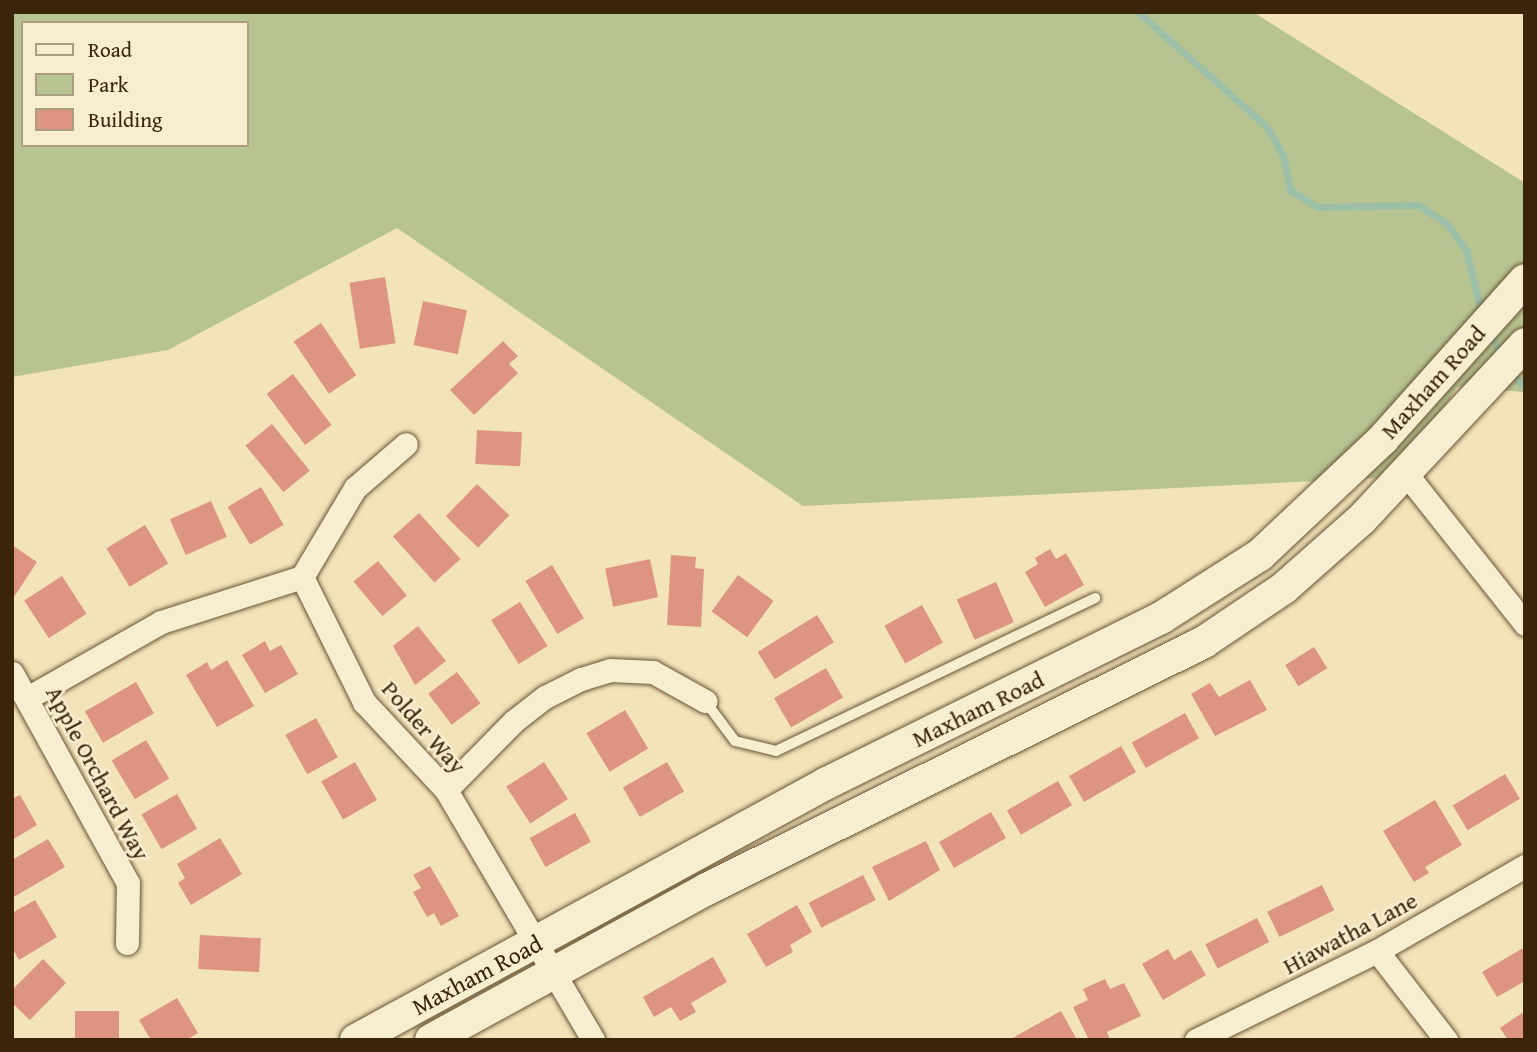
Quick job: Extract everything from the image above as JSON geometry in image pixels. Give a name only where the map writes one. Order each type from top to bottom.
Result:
[{"type":"main road","name":"Maxham Road","points":[[356,1040],[827,783],[1161,618],[1260,555],[1383,439],[1519,286]]},
{"type":"main road","name":"Maxham Road","points":[[431,1040],[707,889],[1204,642],[1283,588],[1407,475],[1525,344]]},
{"type":"street","points":[[29,698],[161,622],[302,577],[355,488],[407,444]]},
{"type":"street","points":[[1407,475],[1525,624]]},
{"type":"street","name":"Polder Way","points":[[302,577],[364,702],[446,790],[533,945],[593,1040]]},
{"type":"street","points":[[446,790],[514,721],[545,697],[581,678],[610,670],[653,672],[705,701]]},
{"type":"street","name":"Apple Orchard Way","points":[[12,673],[29,698],[128,883],[127,943]]},
{"type":"street","name":"Hiawatha Lane","points":[[1196,1040],[1377,951],[1525,866]]},
{"type":"street","points":[[1377,951],[1446,1040]]},
{"type":"lane","points":[[705,701],[735,741],[776,751],[1095,598]]},
{"type":"green space","points":[[12,12],[1253,12],[1525,183],[1525,392],[1457,387],[1399,477],[803,506],[397,228],[168,350],[12,377]]},
{"type":"building","points":[[385,277],[395,343],[360,349],[349,283]]},
{"type":"building","points":[[423,301],[467,310],[458,354],[414,345]]},
{"type":"building","points":[[321,323],[356,375],[329,394],[294,341]]},
{"type":"building","points":[[503,341],[518,356],[509,364],[518,373],[474,415],[450,390]]},
{"type":"building","points":[[293,374],[332,425],[305,445],[267,394]]},
{"type":"building","points":[[272,424],[310,471],[283,492],[246,445]]},
{"type":"building","points":[[477,430],[522,432],[520,466],[475,464]]},
{"type":"building","points":[[477,484],[509,515],[478,548],[446,516]]},
{"type":"building","points":[[261,487],[284,525],[250,545],[228,507]]},
{"type":"building","points":[[211,501],[227,537],[186,555],[170,519]]},
{"type":"building","points":[[419,513],[460,559],[434,582],[393,536]]},
{"type":"building","points":[[145,525],[168,564],[130,587],[106,548]]},
{"type":"building","points":[[12,545],[37,562],[12,600]]},
{"type":"building","points":[[1050,549],[1056,559],[1066,553],[1084,585],[1045,607],[1025,572],[1038,564],[1035,558]]},
{"type":"building","points":[[671,555],[696,557],[695,568],[704,569],[701,627],[667,625]]},
{"type":"building","points":[[650,559],[658,597],[613,607],[605,569]]},
{"type":"building","points":[[378,561],[407,595],[382,616],[353,582]]},
{"type":"building","points":[[552,565],[584,618],[557,634],[525,581]]},
{"type":"building","points":[[738,575],[774,601],[747,637],[712,611]]},
{"type":"building","points":[[62,576],[87,614],[49,638],[24,601]]},
{"type":"building","points":[[996,582],[1014,622],[975,640],[957,599]]},
{"type":"building","points":[[520,602],[548,646],[519,664],[491,620]]},
{"type":"building","points":[[922,605],[943,643],[905,663],[884,626]]},
{"type":"building","points":[[817,615],[834,642],[775,679],[758,652]]},
{"type":"building","points":[[418,626],[446,661],[415,685],[393,646]]},
{"type":"building","points":[[265,641],[270,651],[281,645],[298,674],[265,693],[242,655]]},
{"type":"building","points":[[1314,647],[1327,668],[1298,686],[1285,665]]},
{"type":"building","points":[[227,660],[254,706],[217,727],[186,675],[207,662],[211,670]]},
{"type":"building","points":[[826,668],[843,697],[791,727],[774,698]]},
{"type":"building","points":[[457,672],[480,703],[452,725],[428,694]]},
{"type":"building","points":[[1250,680],[1267,710],[1215,736],[1191,694],[1210,683],[1219,697]]},
{"type":"building","points":[[136,682],[154,713],[103,743],[85,712]]},
{"type":"building","points":[[625,710],[648,749],[610,772],[586,733]]},
{"type":"building","points":[[1185,713],[1199,738],[1146,768],[1132,743]]},
{"type":"building","points":[[316,718],[338,757],[307,774],[285,735]]},
{"type":"building","points":[[146,740],[169,779],[135,799],[112,761]]},
{"type":"building","points":[[1121,746],[1136,772],[1084,802],[1069,776]]},
{"type":"building","points":[[355,762],[377,800],[343,820],[321,782]]},
{"type":"building","points":[[544,762],[568,799],[530,823],[506,787]]},
{"type":"building","points":[[667,762],[684,791],[640,817],[623,788]]},
{"type":"building","points":[[1505,774],[1520,799],[1468,830],[1453,805]]},
{"type":"building","points":[[1058,781],[1072,805],[1021,835],[1007,811]]},
{"type":"building","points":[[177,794],[197,829],[161,849],[141,815]]},
{"type":"building","points":[[20,795],[37,825],[12,840],[12,799]]},
{"type":"building","points":[[1435,800],[1462,845],[1425,867],[1429,873],[1414,882],[1383,831]]},
{"type":"building","points":[[991,812],[1006,838],[954,868],[939,842]]},
{"type":"building","points":[[575,813],[591,842],[546,867],[530,838]]},
{"type":"building","points":[[220,838],[242,874],[191,905],[178,883],[185,878],[177,864]]},
{"type":"building","points":[[48,839],[65,867],[12,898],[12,860]]},
{"type":"building","points":[[926,841],[940,870],[889,901],[872,867]]},
{"type":"building","points":[[430,866],[459,916],[441,926],[434,913],[427,917],[413,892],[421,888],[413,875]]},
{"type":"building","points":[[863,875],[876,900],[821,928],[809,903]]},
{"type":"building","points":[[1322,885],[1334,910],[1279,937],[1267,912]]},
{"type":"building","points":[[35,900],[57,937],[19,960],[12,948],[12,913]]},
{"type":"building","points":[[797,905],[812,932],[790,945],[793,952],[766,967],[747,934]]},
{"type":"building","points":[[1257,918],[1269,942],[1218,968],[1205,944]]},
{"type":"building","points":[[200,935],[261,938],[259,972],[198,969]]},
{"type":"building","points":[[1525,947],[1525,981],[1497,997],[1482,972]]},
{"type":"building","points":[[1168,949],[1174,960],[1191,950],[1206,975],[1163,1000],[1142,964]]},
{"type":"building","points":[[713,957],[727,982],[691,1003],[696,1012],[680,1021],[671,1007],[654,1017],[643,997]]},
{"type":"building","points":[[43,959],[66,983],[30,1020],[12,1003],[12,990]]},
{"type":"building","points":[[1105,979],[1110,989],[1124,983],[1141,1016],[1107,1032],[1110,1040],[1089,1040],[1073,1007],[1088,1000],[1083,989]]},
{"type":"building","points":[[177,998],[198,1033],[186,1040],[151,1040],[139,1020]]},
{"type":"building","points":[[75,1011],[119,1011],[119,1040],[75,1040]]},
{"type":"building","points":[[1061,1011],[1076,1038],[1009,1040]]},
{"type":"building","points":[[1525,1011],[1525,1040],[1508,1040],[1500,1028]]},
{"type":"waterway","points":[[1138,12],[1267,127],[1283,156],[1290,190],[1317,207],[1418,205],[1446,223],[1466,250],[1482,314]]},
{"type":"waterway","points":[[1490,331],[1502,359]]},
{"type":"waterway","points":[[1509,372],[1525,387]]}]
